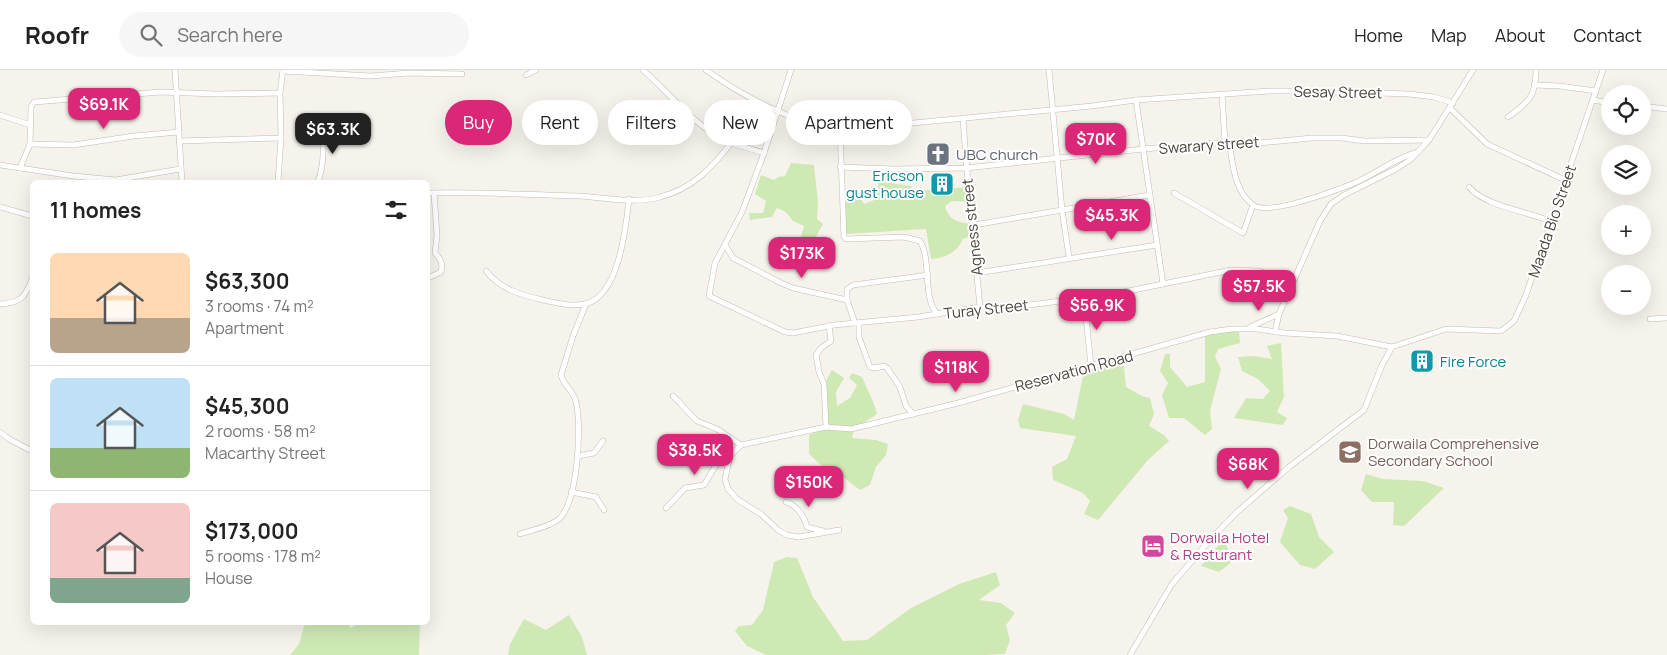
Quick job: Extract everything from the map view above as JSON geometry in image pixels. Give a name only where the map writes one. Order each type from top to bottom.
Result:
[{"type":"street","points":[[175,70],[182,180]]},
{"type":"street","points":[[278,180],[281,138],[280,93],[283,70],[462,74]]},
{"type":"street","points":[[526,75],[536,70]]},
{"type":"street","points":[[643,70],[670,98],[704,126]]},
{"type":"street","name":"Sesay Street","points":[[706,70],[726,84],[786,114]]},
{"type":"street","points":[[791,70],[764,154],[742,212],[725,245],[733,258],[780,283],[793,288],[847,300]]},
{"type":"street","points":[[1049,70],[1062,210],[1069,258]]},
{"type":"street","points":[[1275,332],[1279,314],[1323,216],[1331,204],[1344,195],[1396,169],[1418,152],[1429,140],[1473,70]]},
{"type":"street","points":[[1508,117],[1528,103],[1534,86],[1536,70]]},
{"type":"street","name":"Maada Bio Street","points":[[1392,347],[1446,329],[1501,331],[1514,321],[1526,296],[1604,70]]},
{"type":"street","points":[[1534,86],[1560,86],[1596,91]]},
{"type":"street","name":"Sesay Street","points":[[912,123],[1136,100],[1319,90],[1418,94],[1451,105]]},
{"type":"street","points":[[20,168],[30,144],[32,107],[34,102],[80,100],[138,93],[280,93]]},
{"type":"street","points":[[1222,94],[1227,143],[1237,182],[1241,191],[1259,209],[1290,205],[1340,188],[1358,181],[1406,155],[1418,152]]},
{"type":"street","points":[[1136,100],[1163,284]]},
{"type":"street","points":[[1593,100],[1601,101]]},
{"type":"street","points":[[1451,105],[1487,144],[1565,180]]},
{"type":"street","points":[[1651,107],[1667,108]]},
{"type":"street","points":[[0,115],[31,125]]},
{"type":"street","name":"Agness street","points":[[963,118],[980,307]]},
{"type":"street","points":[[319,180],[324,146],[320,127]]},
{"type":"street","points":[[30,144],[73,145],[134,136],[179,132]]},
{"type":"street","points":[[179,141],[281,138]]},
{"type":"street","name":"Swarary street","points":[[840,167],[894,169],[966,168],[1143,149],[1227,143],[1248,144],[1319,138],[1373,141],[1429,140]]},
{"type":"street","points":[[430,277],[441,272],[442,265],[440,257],[436,253],[437,235],[431,193],[531,194],[629,199],[662,197],[691,184],[707,172],[729,145]]},
{"type":"street","points":[[737,145],[764,154]]},
{"type":"street","points":[[840,145],[845,238],[904,237],[916,239],[922,245],[928,275],[930,303],[938,314]]},
{"type":"street","points":[[0,165],[116,180],[180,169]]},
{"type":"street","points":[[1469,187],[1474,192],[1497,204],[1552,222]]},
{"type":"street","points":[[1340,188],[1344,195]]},
{"type":"street","points":[[1174,193],[1243,233],[1253,205]]},
{"type":"street","points":[[974,225],[1150,195]]},
{"type":"street","points":[[486,271],[496,281],[514,292],[560,303],[586,304],[599,296],[611,278],[625,232],[629,199]]},
{"type":"street","points":[[0,207],[30,215]]},
{"type":"street","name":"Turay Street","points":[[725,245],[713,268],[709,292],[710,298],[784,332],[793,333],[829,326],[938,314],[980,307],[998,308],[1129,292],[1231,270],[1259,271],[1293,283]]},
{"type":"street","points":[[977,273],[1157,245]]},
{"type":"street","points":[[912,414],[906,406],[897,382],[887,368],[884,366],[870,367],[857,323],[847,300],[847,289],[853,285],[928,275]]},
{"type":"street","points":[[0,304],[13,304],[21,299],[30,283]]},
{"type":"street","points":[[1084,298],[1091,366]]},
{"type":"street","points":[[520,534],[552,523],[560,518],[571,492],[578,456],[579,438],[576,401],[561,375],[573,336],[586,304]]},
{"type":"street","points":[[1248,328],[1279,314]]},
{"type":"street","points":[[1650,319],[1667,318]]},
{"type":"street","points":[[826,427],[823,402],[824,384],[819,372],[816,355],[821,348],[831,341],[829,326]]},
{"type":"street","points":[[1130,655],[1172,584],[1216,533],[1289,467],[1364,410],[1380,370],[1392,347],[1337,336],[1275,332],[1248,328]]},
{"type":"street","name":"Reservation Road","points":[[741,445],[826,427],[850,429],[958,403],[1218,330],[1248,328]]},
{"type":"street","points":[[666,508],[685,488],[704,485],[719,460],[730,456],[741,445],[717,430],[697,421],[673,396]]},
{"type":"street","points":[[0,432],[30,450]]},
{"type":"street","points":[[578,456],[594,453],[603,441]]},
{"type":"street","points":[[730,456],[725,479],[728,489],[738,500],[761,514],[778,530],[787,535],[808,537],[840,530]]},
{"type":"street","points":[[571,492],[596,497],[604,510]]},
{"type":"street","points":[[786,502],[794,505],[800,511],[807,527],[824,532]]},
{"type":"green space","points":[[791,163],[814,165],[818,203],[817,219],[823,224],[812,244],[800,239],[804,226],[793,221],[786,212],[777,208],[772,217],[750,220],[749,213],[763,213],[766,201],[755,194],[761,175],[774,180],[785,176]]},
{"type":"green space","points":[[891,173],[891,183],[911,186],[914,191],[969,187],[970,202],[952,201],[945,206],[949,215],[955,220],[972,224],[972,236],[963,239],[950,254],[931,259],[926,229],[846,234],[845,197],[860,197],[864,204],[877,199],[879,177]]},
{"type":"green space","points":[[1205,331],[1239,332],[1240,343],[1218,349],[1215,357],[1221,369],[1210,411],[1212,429],[1205,435],[1184,418],[1169,418],[1162,395],[1168,383],[1160,371],[1165,354],[1170,354],[1170,367],[1187,387],[1205,382]]},
{"type":"green space","points":[[1281,343],[1284,397],[1277,412],[1287,418],[1283,425],[1234,418],[1246,398],[1263,399],[1270,391],[1258,379],[1242,371],[1238,357],[1253,356],[1272,359],[1267,346]]},
{"type":"green space","points":[[1123,360],[1126,387],[1142,396],[1150,398],[1154,414],[1149,426],[1164,435],[1169,441],[1148,460],[1098,520],[1084,514],[1090,501],[1083,493],[1053,480],[1052,467],[1067,459],[1076,436],[1020,428],[1018,420],[1023,404],[1064,414],[1074,420],[1083,376],[1079,365]]},
{"type":"green space","points":[[832,370],[844,378],[836,392],[837,406],[850,398],[857,385],[849,378],[852,373],[862,377],[876,409],[877,414],[854,429],[852,438],[876,440],[888,444],[886,455],[876,467],[870,485],[860,490],[843,477],[838,467],[822,466],[809,454],[809,435],[825,429],[826,381]]},
{"type":"green space","points":[[1366,474],[1383,479],[1423,481],[1444,488],[1404,526],[1393,525],[1394,502],[1372,502],[1361,490]]},
{"type":"green space","points":[[1290,506],[1311,514],[1319,537],[1334,552],[1315,569],[1300,565],[1280,542],[1288,518],[1283,510]]},
{"type":"green space","points":[[1223,540],[1234,560],[1219,572],[1201,566]]},
{"type":"green space","points":[[787,557],[797,558],[813,597],[843,641],[867,640],[911,608],[959,584],[996,572],[1000,585],[979,600],[1001,603],[1015,613],[1006,625],[1010,640],[1005,654],[766,655],[747,646],[735,631],[739,626],[752,625],[763,610],[774,562]]},
{"type":"green space","points":[[569,615],[582,637],[587,655],[508,655],[510,644],[524,619],[546,630]]},
{"type":"green space","points":[[304,625],[349,625],[350,628],[355,625],[420,625],[419,655],[290,655],[299,644]]},
{"type":"place","name":"UBC church","points":[[938,154]]},
{"type":"place","name":"Ericson gust house","points":[[942,184]]},
{"type":"place","name":"Fire Force","points":[[1422,361]]},
{"type":"place","name":"Dorwaila Comprehensive Secondary School","points":[[1350,452]]},
{"type":"place","name":"Dorwaila Hotel & Resturant","points":[[1153,546]]}]
